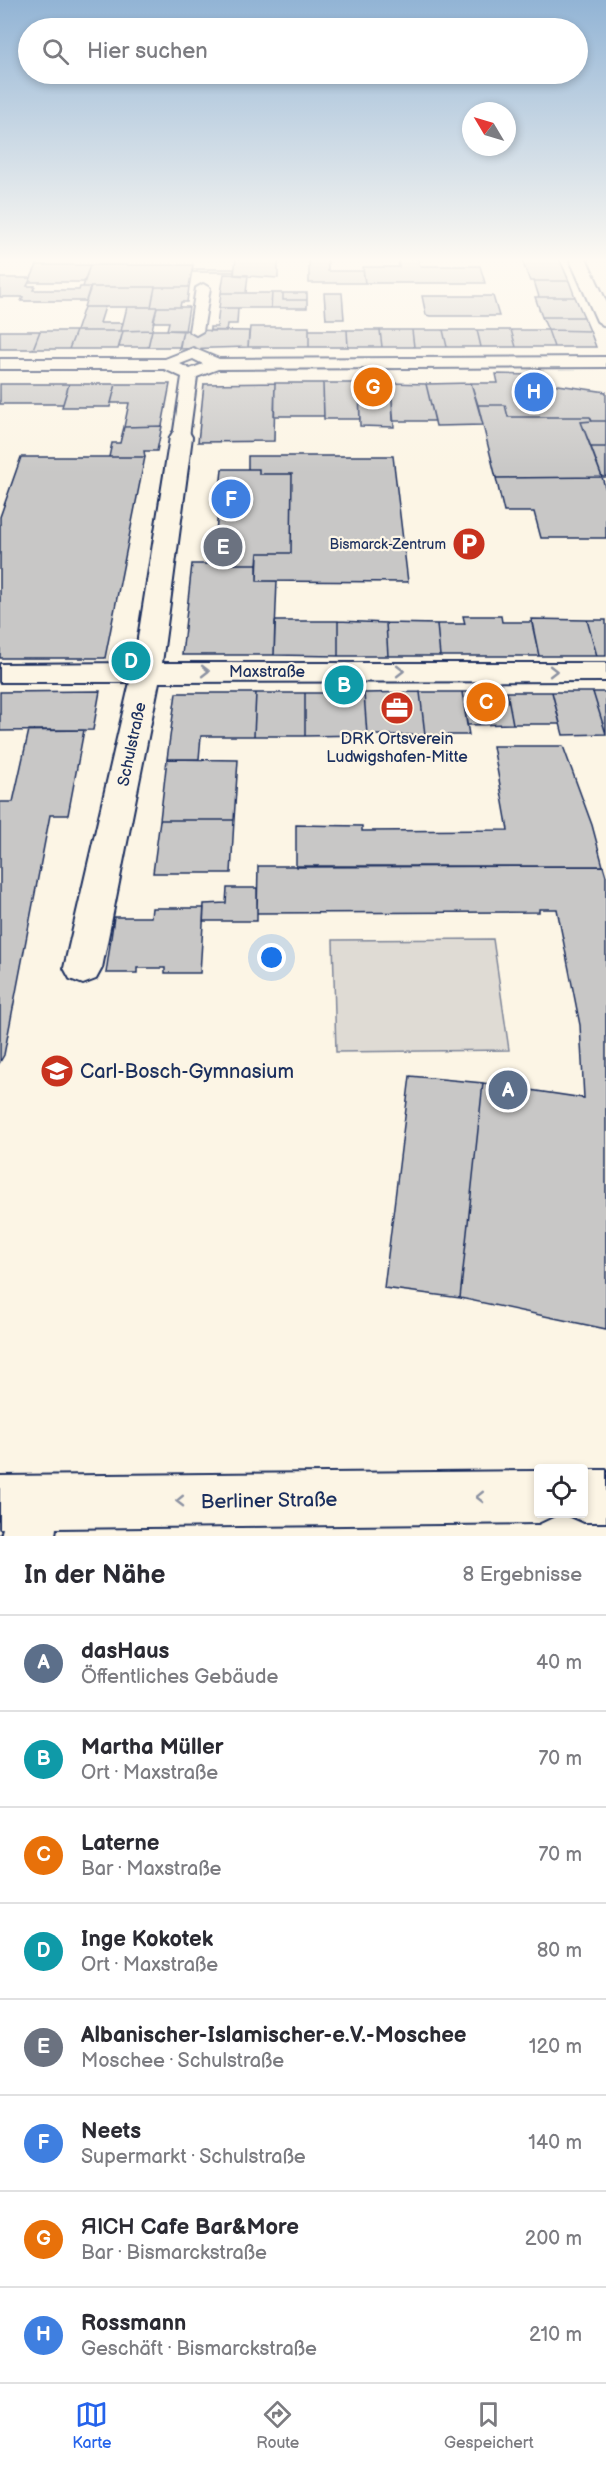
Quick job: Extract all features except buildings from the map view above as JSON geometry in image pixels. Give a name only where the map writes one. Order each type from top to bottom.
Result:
[{"type":"street","points":[[167,364],[193,351],[216,364]]},
{"type":"street","points":[[0,364],[167,364],[190,375],[216,364],[606,362]]},
{"type":"street","name":"Schulstraße","points":[[83,968],[147,671],[190,375]]},
{"type":"street","name":"Maxstraße","points":[[0,672],[606,672]]},
{"type":"street","points":[[588,1496],[606,1496]]},
{"type":"street","name":"Berliner Straße","points":[[20,1514],[534,1497]]},
{"type":"shaded area","points":[[493,939],[509,1050],[336,1052],[333,940]]},
{"type":"tunnel","points":[[193,349],[196,331]]},
{"type":"place","name":"ЯІСН Cafe Bar&More","points":[[373,387]]},
{"type":"place","name":"Rossmann","points":[[534,392]]},
{"type":"place","name":"Neets","points":[[231,499]]},
{"type":"place","name":"Bismarck-Zentrum","points":[[469,544]]},
{"type":"place","name":"Albanischer-Islamischer-e.V.-Moschee","points":[[223,547]]},
{"type":"place","name":"Inge Kokotek","points":[[131,661]]},
{"type":"place","name":"Martha Müller","points":[[344,685]]},
{"type":"place","name":"Laterne","points":[[486,702]]},
{"type":"place","name":"DRK Ortsverein Ludwigshafen-Mitte","points":[[397,708]]},
{"type":"place","name":"Carl-Bosch-Gymnasium","points":[[57,1071]]},
{"type":"place","name":"dasHaus","points":[[508,1090]]}]
